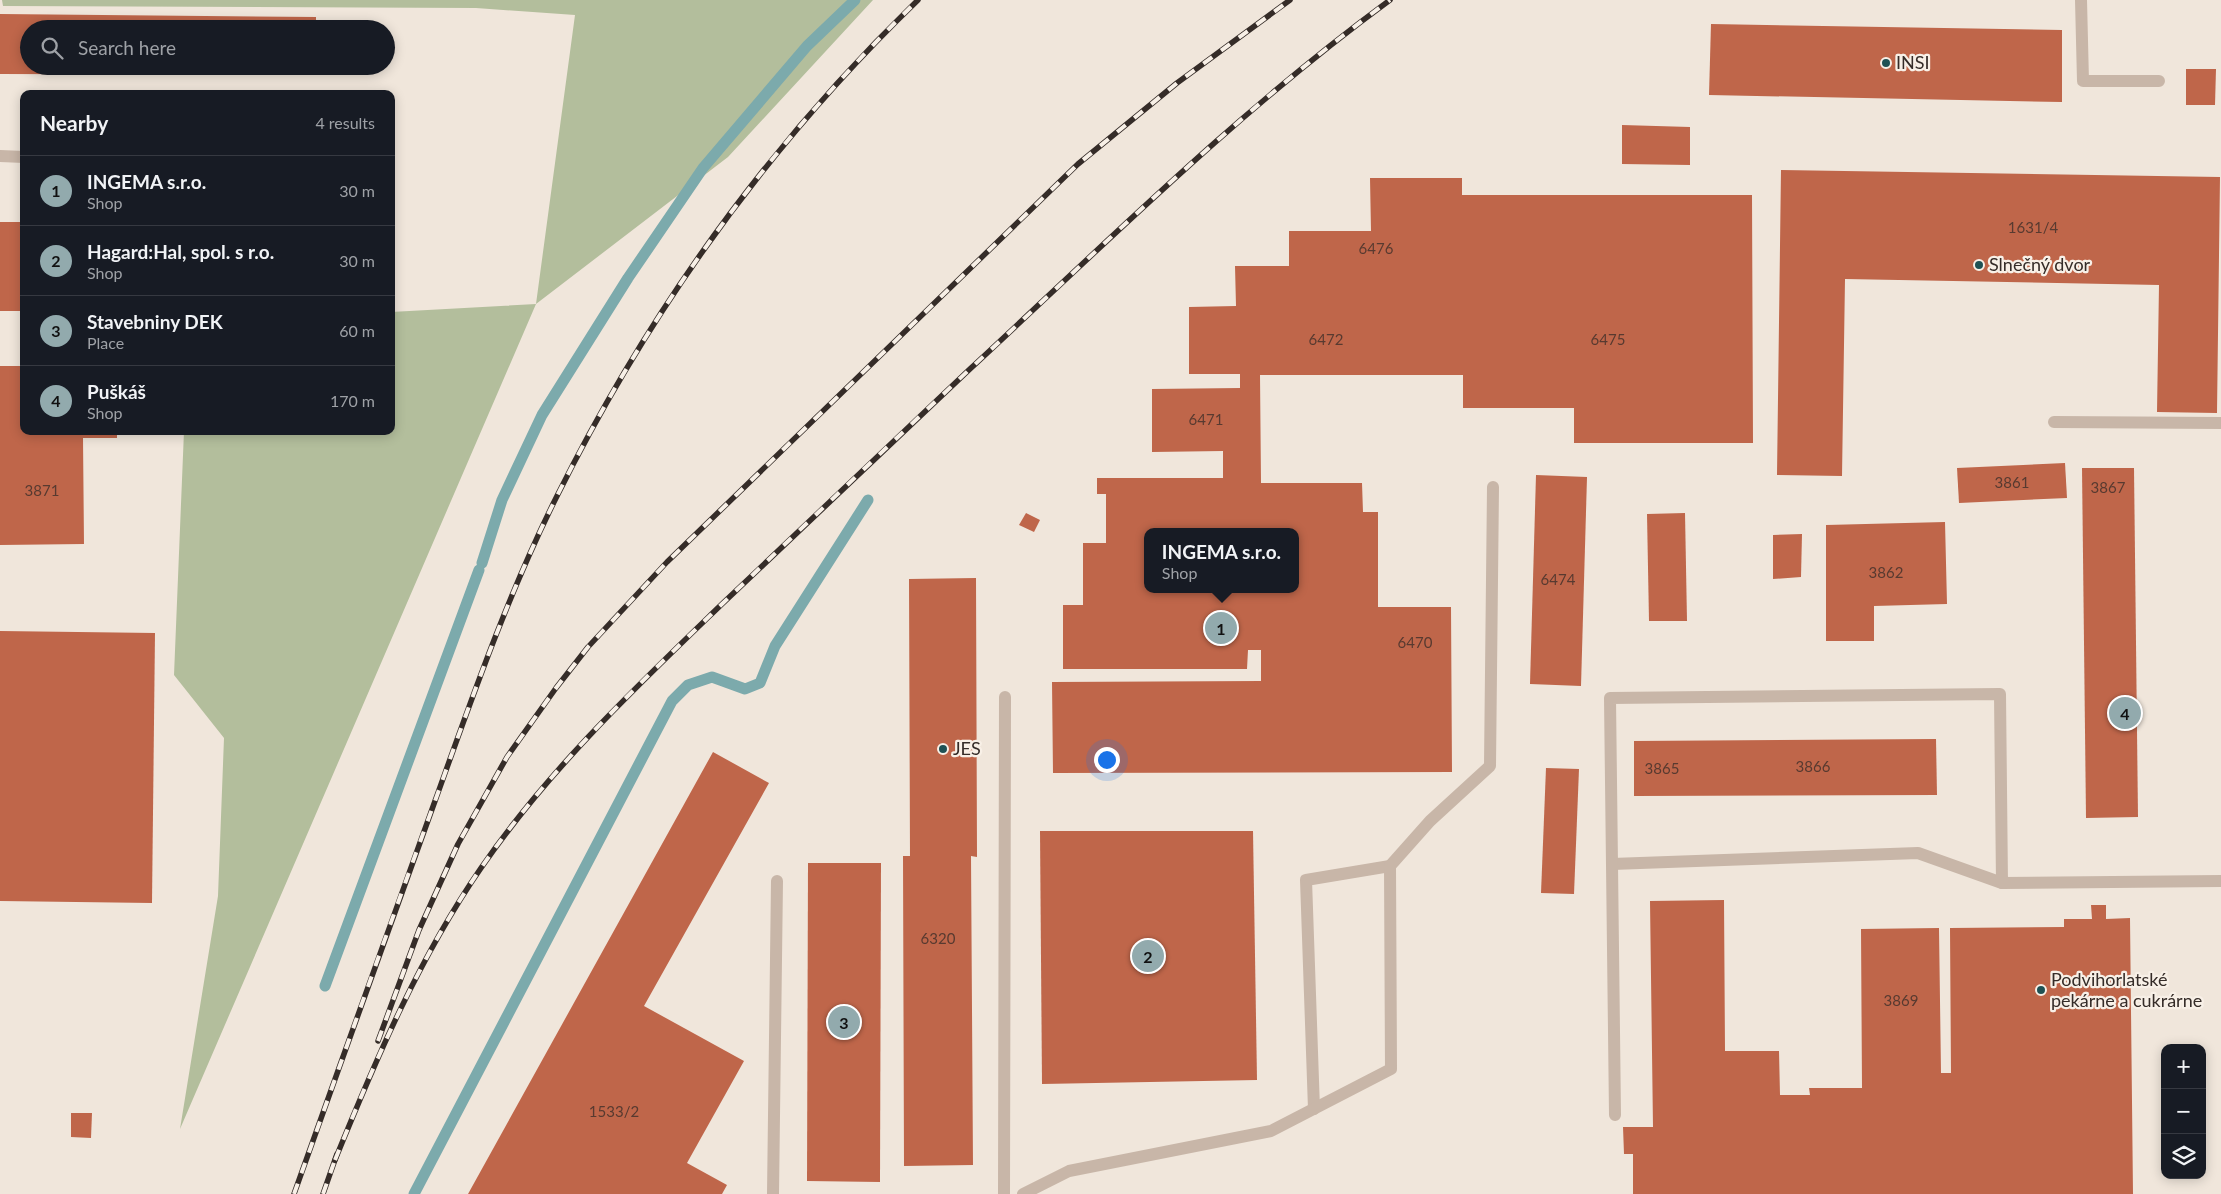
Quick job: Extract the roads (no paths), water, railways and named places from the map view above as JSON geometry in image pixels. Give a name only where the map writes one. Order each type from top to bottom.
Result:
[{"type":"lane","points":[[2081,0],[2083,80],[2159,82]]},
{"type":"lane","points":[[0,156],[20,156]]},
{"type":"lane","points":[[2054,422],[2221,423]]},
{"type":"lane","points":[[1314,1108],[1306,880],[1390,866],[1430,821],[1490,766],[1493,487]]},
{"type":"lane","points":[[1616,1115],[1610,698],[2000,694],[2002,883]]},
{"type":"lane","points":[[1004,1194],[1005,697]]},
{"type":"lane","points":[[1612,864],[1918,853],[2002,883],[2221,880]]},
{"type":"lane","points":[[1023,1194],[1069,1171],[1271,1131],[1391,1069],[1390,866]]},
{"type":"lane","points":[[773,1194],[777,881]]},
{"type":"waterway","points":[[482,563],[502,500],[542,415],[628,278],[703,168],[807,46],[855,0]]},
{"type":"waterway","points":[[414,1194],[672,701],[688,685],[712,677],[745,689],[760,683],[775,646],[868,500]]},
{"type":"waterway","points":[[325,986],[479,570]]},
{"type":"railway","points":[[294,1194],[399,899],[507,608],[539,533],[593,427],[631,361],[672,296],[716,233],[763,171],[863,55],[918,0]]},
{"type":"railway","points":[[378,1041],[419,930],[458,844],[507,757],[588,647],[667,562],[1078,164],[1177,83],[1290,0]]},
{"type":"railway","points":[[335,1160],[366,1084],[400,1010],[438,937],[481,868],[507,832],[564,763],[626,698],[722,604],[1124,225],[1280,86],[1390,0]]},
{"type":"railway","points":[[323,1194],[337,1154]]},
{"type":"place","name":"INSI","points":[[1886,63]]},
{"type":"place","name":"Slnečný dvor","points":[[1979,265]]},
{"type":"place","name":"INGEMA s.r.o.","points":[[1221,628]]},
{"type":"place","name":"Puškáš","points":[[2125,713]]},
{"type":"place","name":"JES","points":[[943,749]]},
{"type":"place","name":"Hagard:Hal, spol. s r.o.","points":[[1148,956]]},
{"type":"place","name":"Podvihorlatské pekárne a cukrárne","points":[[2041,990]]},
{"type":"place","name":"Stavebniny DEK","points":[[844,1022]]}]
